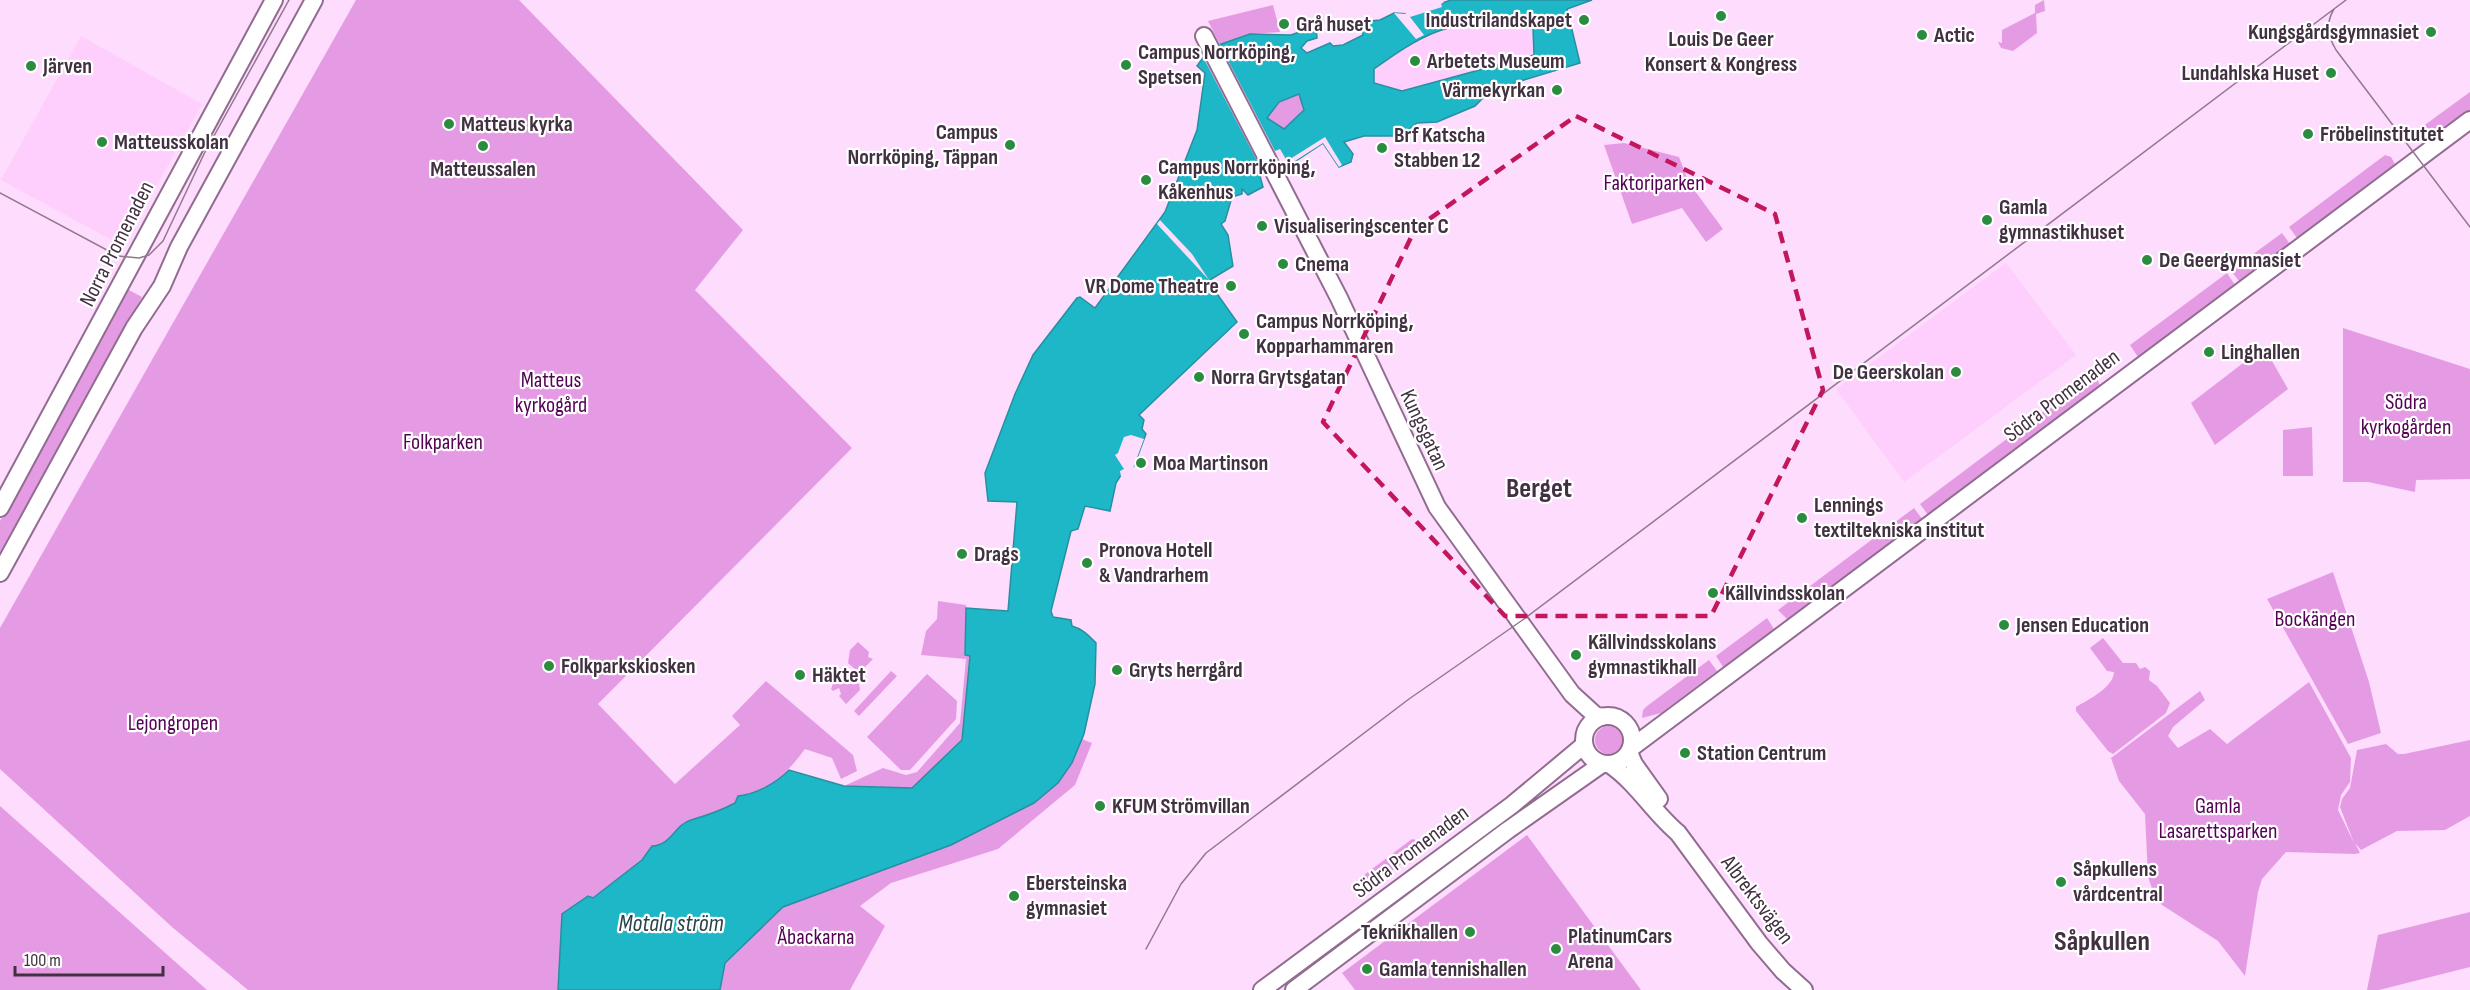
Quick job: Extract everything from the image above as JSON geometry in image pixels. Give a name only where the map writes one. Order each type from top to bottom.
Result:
[{"type":"main road","name":"Norra Promenaden","points":[[0,508],[274,0]]},
{"type":"main road","points":[[134,328],[162,286],[184,237],[314,0]]},
{"type":"main road","name":"Kungsgatan","points":[[1204,36],[1339,297],[1437,507],[1572,694],[1587,727]]},
{"type":"main road","name":"Södra Promenaden","points":[[1630,750],[1681,708],[2470,120]]},
{"type":"main road","points":[[0,573],[134,328],[160,271]]},
{"type":"main road","name":"Kungsgatan","points":[[1572,694],[1595,715],[1602,717]]},
{"type":"main road","name":"Södra Promenaden","points":[[1623,721],[1648,723],[1681,708]]},
{"type":"main road","points":[[1602,717],[1614,717],[1623,721],[1631,733],[1630,750],[1623,759],[1606,764],[1589,756],[1584,745],[1587,727],[1602,717]]},
{"type":"main road","name":"Södra Promenaden","points":[[1262,990],[1512,805],[1584,745]]},
{"type":"main road","name":"Albrektsvägen","points":[[1630,750],[1634,764],[1674,818],[1678,833]]},
{"type":"main road","name":"Södra Promenaden","points":[[1294,990],[1515,825],[1606,764]]},
{"type":"main road","name":"Albrektsvägen","points":[[1606,764],[1636,786],[1667,824],[1678,833],[1759,943],[1783,971],[1804,990]]},
{"type":"highlighted area","points":[[1576,116],[1775,214],[1823,390],[1711,616],[1505,616],[1323,422],[1415,229]]},
{"type":"shaded area","points":[[1516,9],[1533,28],[1534,55],[1402,91],[1374,83],[1373,69],[1416,39],[1465,23],[1503,22]]},
{"type":"shaded area","name":"Matteusskolan","points":[[81,36],[202,104],[123,246],[1,180]]},
{"type":"shaded area","name":"De Geerskolan","points":[[2006,263],[2076,355],[1904,482],[1836,389]]},
{"type":"green space","name":"Folkparken","points":[[356,0],[519,0],[743,230],[695,290],[852,448],[598,704],[675,784],[740,725],[732,716],[766,681],[853,755],[857,771],[841,779],[832,758],[805,749],[777,780],[759,790],[738,796],[736,803],[696,819],[663,843],[652,846],[642,860],[593,899],[588,896],[585,902],[1072,735],[1092,743],[1075,785],[998,849],[891,883],[860,906],[885,926],[850,990],[248,990],[172,927],[0,769],[0,628]]},
{"type":"green space","points":[[2044,0],[2045,11],[2036,14],[2037,33],[2013,51],[2001,48],[1998,42],[2002,43],[2002,30],[2035,13],[2035,5]]},
{"type":"green space","points":[[1273,5],[1280,32],[1250,34],[1220,45],[1208,21]]},
{"type":"green space","points":[[2470,92],[2470,110],[2431,139],[2422,127]]},
{"type":"green space","points":[[1300,94],[1304,110],[1284,129],[1267,118],[1279,102]]},
{"type":"green space","name":"Faktoriparken","points":[[1624,143],[1679,157],[1689,183],[1723,229],[1706,242],[1682,208],[1632,224],[1604,145]]},
{"type":"green space","points":[[2385,155],[2391,157],[2396,166],[2297,238],[2289,227]]},
{"type":"green space","points":[[2282,233],[2290,244],[2239,281],[2232,272],[2234,268]]},
{"type":"green space","points":[[2227,273],[2235,285],[2138,357],[2130,345]]},
{"type":"green space","points":[[127,289],[142,297],[0,556],[0,521]]},
{"type":"green space","name":"Södra kyrkogården","points":[[2343,328],[2470,369],[2470,479],[2416,480],[2415,492],[2368,482],[2343,482]]},
{"type":"green space","points":[[2264,347],[2288,389],[2215,445],[2191,403]]},
{"type":"green space","points":[[2092,375],[2096,375],[2100,386],[1928,515],[1920,504]]},
{"type":"green space","points":[[2312,427],[2313,476],[2283,476],[2283,430]]},
{"type":"green space","points":[[1914,508],[1923,520],[1787,619],[1778,610]]},
{"type":"green space","name":"Bockängen","points":[[2333,572],[2369,682],[2381,733],[2348,744],[2267,599]]},
{"type":"green space","points":[[938,601],[966,605],[965,655],[970,656],[962,740],[912,789],[844,786],[883,768],[906,775],[917,772],[960,723],[966,659],[921,655],[926,631],[937,619]]},
{"type":"green space","points":[[1767,618],[1774,629],[1723,667],[1716,656]]},
{"type":"green space","points":[[2103,638],[2123,663],[2136,663],[2140,669],[2145,667],[2150,671],[2149,680],[2157,686],[2170,703],[2166,713],[2113,754],[2108,751],[2076,711],[2076,707],[2100,692],[2113,678],[2114,672],[2107,671],[2090,648]]},
{"type":"green space","points":[[858,642],[869,652],[868,657],[873,659],[861,671],[857,671],[848,663],[850,650]]},
{"type":"green space","points":[[1709,660],[1717,671],[1661,713],[1642,718],[1643,710],[1647,706]]},
{"type":"green space","points":[[842,668],[859,684],[860,690],[846,704],[839,696],[841,694],[839,688],[833,691],[831,689],[838,670]]},
{"type":"green space","points":[[891,671],[897,676],[859,716],[854,711]]},
{"type":"green space","points":[[927,674],[957,701],[956,719],[910,770],[901,770],[867,737]]},
{"type":"green space","name":"Gamla Lasarettsparken","points":[[2309,682],[2351,758],[2350,782],[2341,795],[2338,810],[2354,843],[2340,807],[2342,799],[2350,788],[2357,750],[2386,744],[2398,754],[2404,754],[2470,740],[2470,816],[2445,830],[2397,831],[2361,850],[2355,843],[2360,853],[2355,854],[2286,852],[2262,879],[2245,976],[2218,941],[2162,905],[2155,897],[2148,877],[2145,814],[2119,781],[2111,758],[2200,691],[2205,700],[2173,727],[2168,736],[2178,748],[2210,729],[2227,744]]},
{"type":"green space","points":[[1609,726],[1619,730],[1623,740],[1619,750],[1609,754],[1599,750],[1595,740],[1599,730]]},
{"type":"green space","points":[[0,806],[207,990],[0,990]]},
{"type":"green space","points":[[1527,835],[1641,990],[1355,990],[1342,973]]},
{"type":"green space","points":[[1412,839],[1422,846],[1421,849],[1365,891],[1362,890],[1358,885],[1360,878]]},
{"type":"green space","points":[[2470,912],[2470,967],[2379,990],[2367,990],[2378,935]]},
{"type":"water","name":"Motala ström","points":[[1451,0],[1592,0],[1567,9],[1580,63],[1491,90],[1475,106],[1437,122],[1417,123],[1401,136],[1364,136],[1344,142],[1353,154],[1351,162],[1339,167],[1323,143],[1285,168],[1260,176],[1263,187],[1248,195],[1242,189],[1242,194],[1232,197],[1225,221],[1221,224],[1228,235],[1233,266],[1208,281],[1237,322],[1139,415],[1144,420],[1142,429],[1146,434],[1134,466],[1121,475],[1116,483],[1110,511],[1085,506],[1078,529],[1071,531],[1051,611],[1053,617],[1071,620],[1072,626],[1083,631],[1096,643],[1095,684],[1084,734],[1072,763],[1058,783],[1034,803],[951,845],[783,907],[725,963],[720,990],[558,990],[562,914],[588,896],[593,898],[642,860],[652,846],[669,839],[685,823],[735,803],[738,796],[766,787],[789,770],[844,786],[912,788],[962,740],[970,656],[965,655],[966,608],[1008,611],[1017,502],[988,501],[985,473],[1015,394],[1033,355],[1077,298],[1080,297],[1095,308],[1165,212],[1197,130],[1205,73],[1197,66],[1210,48],[1250,34],[1291,35],[1316,26],[1317,38],[1307,41],[1301,48],[1307,53],[1330,43],[1333,46],[1343,45],[1363,35],[1360,22],[1380,20],[1394,13],[1410,14]],"holes":[[[1516,10],[1527,28],[1533,28],[1534,55],[1402,91],[1374,83],[1374,69],[1420,39],[1465,24],[1504,22]],[[1299,94],[1304,110],[1284,129],[1267,118],[1279,102]]]},
{"type":"pier","points":[[1441,0],[1444,2],[1441,4],[1442,7],[1410,17],[1424,35],[1416,39],[1394,13],[1406,14],[1404,11]]},
{"type":"pier","points":[[1219,43],[1275,151],[1280,149],[1287,161],[1325,137],[1342,165],[1339,167],[1323,143],[1284,168],[1286,171],[1266,178],[1202,55],[1209,45]]},
{"type":"pier","points":[[1160,220],[1192,254],[1209,280],[1157,224]]},
{"type":"pier","points":[[1131,435],[1144,439],[1132,471],[1121,477],[1120,471],[1124,469],[1115,455],[1124,437]]},
{"type":"tram line","points":[[0,193],[118,256],[139,258],[149,255],[163,241],[204,154],[289,0]]},
{"type":"tram line","points":[[1146,949],[1181,884],[1206,853],[1409,699],[1524,619],[2346,0]]},
{"type":"tram line","points":[[2334,9],[2329,20],[2329,30],[2336,50],[2470,227]]},
{"type":"place","name":"Louis De Geer Konsert & Kongress","points":[[1721,16]]},
{"type":"place","name":"Industrilandskapet","points":[[1584,20]]},
{"type":"place","name":"Grå huset","points":[[1284,24]]},
{"type":"place","name":"Kungsgårdsgymnasiet","points":[[2431,32]]},
{"type":"place","name":"Actic","points":[[1922,35]]},
{"type":"place","name":"Arbetets Museum","points":[[1415,61]]},
{"type":"place","name":"Campus Norrköping, Spetsen","points":[[1126,65]]},
{"type":"place","name":"Järven","points":[[31,66]]},
{"type":"place","name":"Lundahlska Huset","points":[[2331,73]]},
{"type":"place","name":"Värmekyrkan","points":[[1557,90]]},
{"type":"place","name":"Matteus kyrka","points":[[449,124]]},
{"type":"place","name":"Fröbelinstitutet","points":[[2308,134]]},
{"type":"place","name":"Matteusskolan","points":[[102,142]]},
{"type":"place","name":"Campus Norrköping, Täppan","points":[[1010,145]]},
{"type":"place","name":"Matteussalen","points":[[483,146]]},
{"type":"place","name":"Brf Katscha Stabben 12","points":[[1382,148]]},
{"type":"place","name":"Campus Norrköping, Kåkenhus","points":[[1146,180]]},
{"type":"place","name":"Gamla gymnastikhuset","points":[[1987,220]]},
{"type":"place","name":"Visualiseringscenter C","points":[[1262,226]]},
{"type":"place","name":"De Geergymnasiet","points":[[2147,260]]},
{"type":"place","name":"Cnema","points":[[1283,264]]},
{"type":"place","name":"VR Dome Theatre","points":[[1231,286]]},
{"type":"place","name":"Campus Norrköping, Kopparhammaren","points":[[1244,334]]},
{"type":"place","name":"Linghallen","points":[[2209,352]]},
{"type":"place","name":"De Geerskolan","points":[[1956,372]]},
{"type":"place","name":"Norra Grytsgatan","points":[[1199,377]]},
{"type":"place","name":"Moa Martinson","points":[[1141,463]]},
{"type":"place","name":"Lennings textiltekniska institut","points":[[1802,518]]},
{"type":"place","name":"Drags","points":[[962,554]]},
{"type":"place","name":"Pronova Hotell & Vandrarhem","points":[[1087,563]]},
{"type":"place","name":"Källvindsskolan","points":[[1713,593]]},
{"type":"place","name":"Jensen Education","points":[[2004,625]]},
{"type":"place","name":"Källvindsskolans gymnastikhall","points":[[1576,655]]},
{"type":"place","name":"Folkparkskiosken","points":[[549,666]]},
{"type":"place","name":"Gryts herrgård","points":[[1117,670]]},
{"type":"place","name":"Häktet","points":[[800,675]]},
{"type":"place","name":"Station Centrum","points":[[1685,753]]},
{"type":"place","name":"KFUM Strömvillan","points":[[1100,806]]},
{"type":"place","name":"Såpkullens vårdcentral","points":[[2061,882]]},
{"type":"place","name":"Ebersteinska gymnasiet","points":[[1014,896]]},
{"type":"place","name":"Teknikhallen","points":[[1470,932]]},
{"type":"place","name":"PlatinumCars Arena","points":[[1556,949]]},
{"type":"place","name":"Gamla tennishallen","points":[[1367,969]]},
{"type":"district","name":"Berget","points":[[1539,488]]},
{"type":"district","name":"Såpkullen","points":[[2102,941]]},
{"type":"park label","name":"Matteus kyrkogård","points":[[551,392]]},
{"type":"park label","name":"Lejongropen","points":[[173,723]]},
{"type":"park label","name":"Åbackarna","points":[[816,937]]}]
